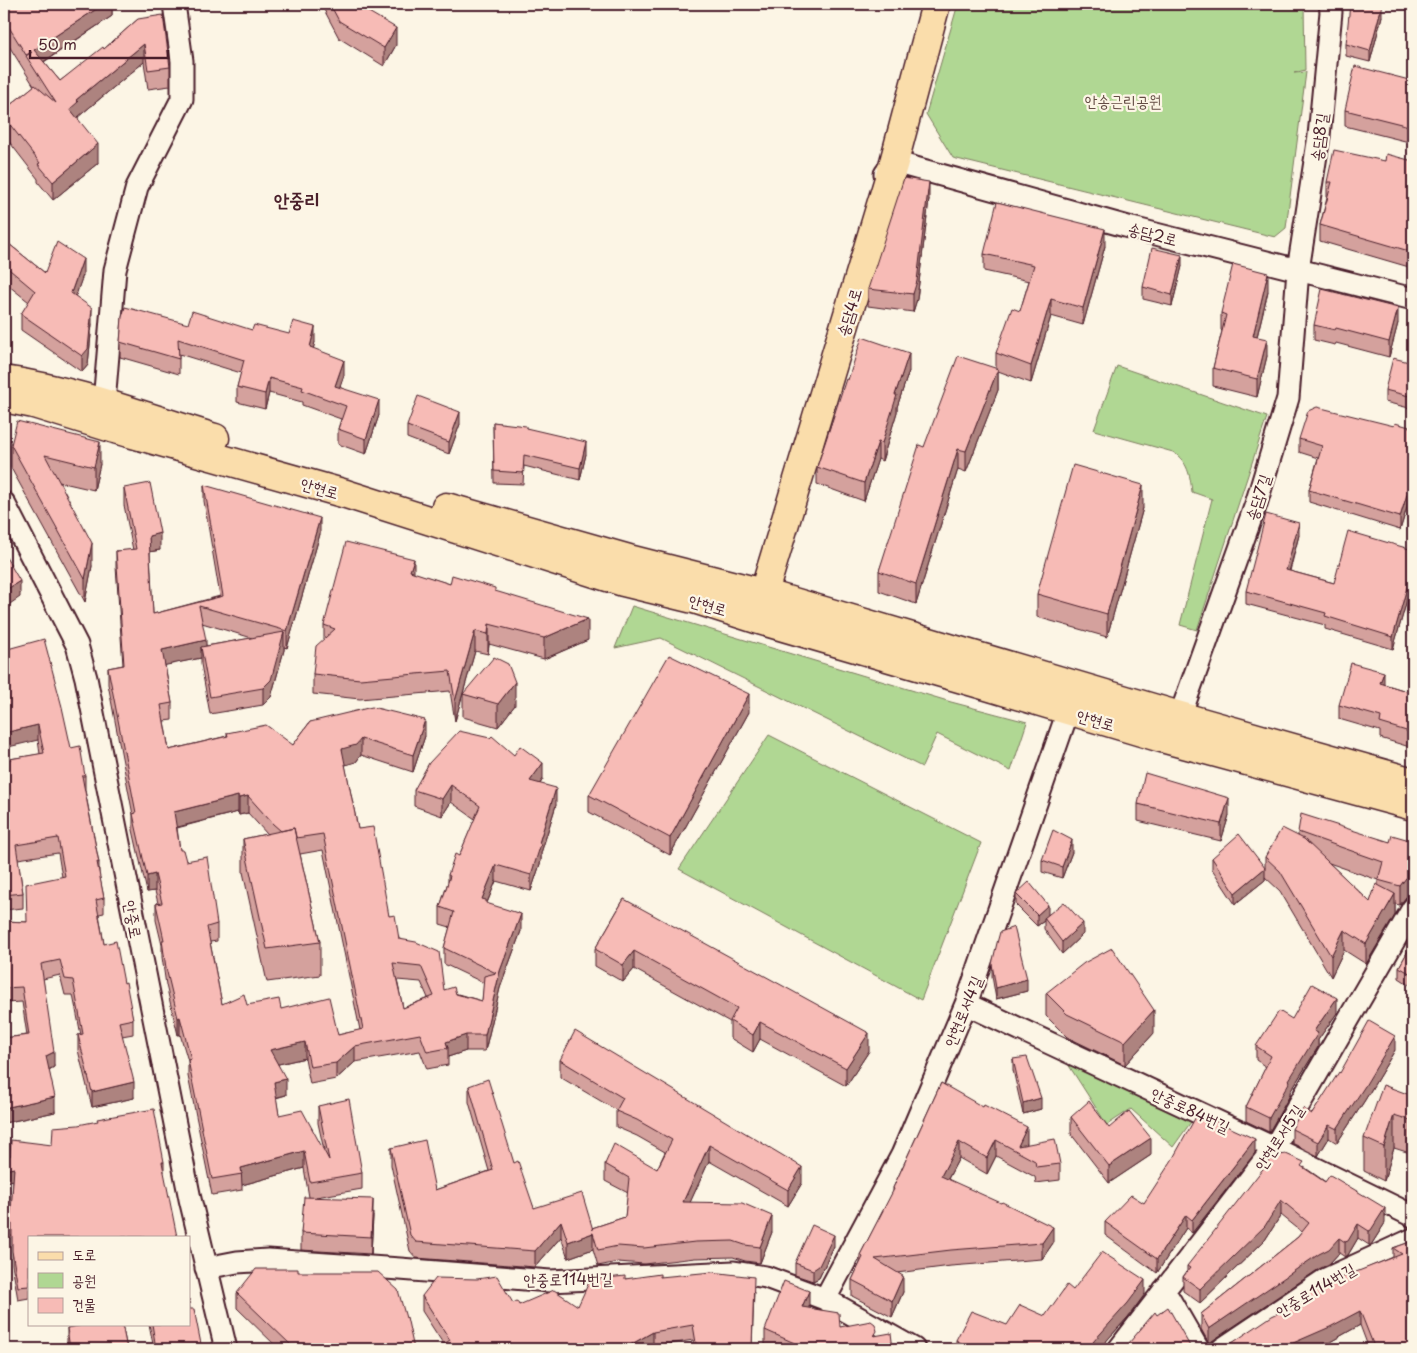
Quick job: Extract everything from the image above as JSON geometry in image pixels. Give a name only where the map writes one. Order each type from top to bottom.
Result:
[{"type":"main road","name":"송담4로","points":[[751,604],[873,189],[921,4]]},
{"type":"main road","name":"송담4로","points":[[751,604],[894,162],[936,4]]},
{"type":"main road","name":"안현로","points":[[4,380],[38,385],[104,402],[138,415],[349,479],[629,559],[751,604],[987,686],[1069,712],[1413,806]]},
{"type":"main road","name":"안현로","points":[[4,398],[34,404],[124,432],[346,494],[623,582],[697,600],[751,604],[1076,685],[1413,782]]},
{"type":"street","points":[[104,402],[114,270],[138,187],[182,99],[182,62],[174,4]]},
{"type":"street","name":"송담8길","points":[[1298,270],[1319,136],[1331,12],[1330,4]]},
{"type":"street","points":[[873,189],[894,162]]},
{"type":"street","name":"송담2로","points":[[894,162],[1132,228],[1413,299]]},
{"type":"street","name":"송담7길","points":[[1180,716],[1256,504],[1288,398],[1298,270]]},
{"type":"street","name":"안중로","points":[[4,503],[77,645],[86,678],[192,1208],[226,1349]]},
{"type":"street","name":"안현로서4길","points":[[826,1299],[902,1155],[966,1004],[1069,712],[1076,685]]},
{"type":"street","name":"안현로서5길","points":[[1119,1349],[1274,1148],[1413,908]]},
{"type":"street","name":"안중로84번길","points":[[966,1004],[1274,1148],[1413,1216]]},
{"type":"street","name":"안중로114번길","points":[[1222,1349],[1326,1279],[1413,1240]]},
{"type":"street","name":"안중로114번길","points":[[206,1268],[268,1260],[400,1268],[550,1281],[734,1272],[766,1277],[826,1299],[914,1349]]},
{"type":"street","points":[[1164,1290],[1198,1349]]},
{"type":"green space","name":"안송근린공원","points":[[958,4],[1304,4],[1305,70],[1294,73],[1306,72],[1286,228],[1275,237],[953,158],[926,114]]},
{"type":"green space","points":[[1117,366],[1267,417],[1197,630],[1180,625],[1212,499],[1192,492],[1187,469],[1182,460],[1173,452],[1094,430]]},
{"type":"green space","points":[[632,606],[951,702],[1027,722],[1011,771],[937,734],[922,767],[661,638],[615,648]]},
{"type":"green space","points":[[769,735],[981,843],[921,1000],[679,869]]},
{"type":"green space","points":[[1066,1061],[1191,1122],[1173,1147],[1131,1109],[1107,1125]]},
{"type":"building","points":[[4,4],[104,4],[34,50],[60,81],[103,47],[104,49],[138,19],[163,15],[170,67],[148,70],[144,44],[76,100],[78,102],[70,109],[98,144],[53,182],[4,117],[4,110],[35,85],[56,103],[26,56],[32,52],[26,55],[4,19]]},
{"type":"building","points":[[330,4],[355,4],[396,28],[384,48],[339,21]]},
{"type":"building","points":[[1350,4],[1382,5],[1370,51],[1346,44]]},
{"type":"building","points":[[1355,66],[1413,81],[1413,127],[1345,110]]},
{"type":"building","points":[[1334,150],[1385,161],[1386,154],[1413,161],[1413,250],[1409,249],[1409,251],[1320,225],[1332,182],[1327,182]]},
{"type":"building","points":[[904,178],[929,182],[917,281],[913,294],[868,289]]},
{"type":"building","points":[[997,202],[1105,229],[1083,308],[1051,299],[1031,366],[996,353],[1012,308],[1020,311],[1034,265],[984,254]]},
{"type":"building","points":[[4,240],[45,273],[57,242],[83,259],[71,293],[92,308],[88,349],[82,356],[21,314],[35,291],[4,265]]},
{"type":"building","points":[[1152,248],[1182,255],[1172,295],[1143,287]]},
{"type":"building","points":[[1233,264],[1268,273],[1253,336],[1267,339],[1257,379],[1213,368],[1226,315],[1221,313]]},
{"type":"building","points":[[1322,289],[1398,308],[1389,342],[1336,328],[1335,330],[1314,325]]},
{"type":"building","points":[[125,307],[188,324],[192,311],[252,330],[254,325],[289,334],[293,321],[315,327],[310,347],[344,360],[335,386],[379,400],[366,439],[338,429],[346,406],[302,390],[303,387],[269,378],[265,394],[237,387],[244,360],[178,339],[179,359],[120,342],[122,317]]},
{"type":"building","points":[[862,337],[909,353],[882,443],[878,442],[864,483],[817,467]]},
{"type":"building","points":[[958,356],[998,369],[966,451],[958,449],[916,584],[879,571],[919,445],[924,447]]},
{"type":"building","points":[[1393,358],[1413,363],[1413,397],[1385,390]]},
{"type":"building","points":[[418,396],[460,412],[449,442],[407,426]]},
{"type":"building","points":[[1317,407],[1394,426],[1395,423],[1413,428],[1413,475],[1400,517],[1309,490],[1322,446],[1299,439],[1308,411]]},
{"type":"building","points":[[17,421],[100,442],[94,467],[45,455],[92,543],[85,579],[11,445]]},
{"type":"building","points":[[493,422],[526,426],[526,428],[586,442],[580,468],[524,455],[523,473],[494,471]]},
{"type":"building","points":[[1073,465],[1143,485],[1107,614],[1037,594]]},
{"type":"building","points":[[150,483],[160,533],[149,536],[153,614],[223,596],[204,485],[320,518],[287,631],[199,606],[206,640],[162,650],[172,703],[161,705],[169,750],[228,736],[227,733],[266,725],[293,745],[310,722],[372,707],[425,720],[413,755],[361,739],[356,745],[342,749],[358,829],[373,827],[389,916],[395,915],[399,939],[416,942],[439,952],[444,990],[454,987],[456,994],[482,1001],[484,976],[496,973],[444,948],[454,912],[440,907],[455,854],[459,856],[480,806],[451,785],[442,799],[414,790],[429,763],[459,731],[490,738],[492,736],[514,755],[520,746],[543,763],[530,781],[556,788],[531,875],[496,865],[482,899],[486,900],[486,903],[521,914],[500,971],[485,1035],[466,1035],[446,1042],[448,1048],[427,1052],[420,1034],[355,1046],[336,1063],[310,1067],[305,1042],[270,1050],[286,1079],[274,1082],[279,1115],[302,1110],[329,1160],[318,1106],[349,1099],[362,1173],[310,1182],[304,1151],[241,1168],[242,1174],[212,1179],[188,1060],[191,1059],[180,1017],[178,1018],[166,968],[162,940],[164,940],[156,904],[162,903],[155,874],[147,876],[133,814],[136,813],[108,668],[124,665],[116,551],[136,549],[124,488]],"holes":[[[238,796],[239,798],[248,796],[281,831],[294,828],[296,838],[323,834],[363,1029],[338,1035],[329,997],[281,1009],[279,999],[247,1005],[244,994],[222,1004],[207,927],[217,924],[207,857],[186,861],[183,850],[180,850],[174,812]],[[393,963],[421,966],[434,996],[403,1008]]]},
{"type":"building","points":[[1266,514],[1299,523],[1286,570],[1334,583],[1348,531],[1413,550],[1413,566],[1393,637],[1325,616],[1326,613],[1246,591]]},
{"type":"building","points":[[346,542],[414,559],[410,571],[450,584],[452,575],[495,588],[495,591],[588,619],[544,638],[489,624],[488,634],[475,631],[455,701],[450,671],[360,679],[313,674],[316,646],[335,629],[324,625]]},
{"type":"building","points":[[4,554],[20,581],[4,591]]},
{"type":"building","points":[[284,632],[271,680],[263,688],[210,697],[201,647]]},
{"type":"building","points":[[44,639],[71,748],[80,746],[85,776],[82,776],[104,898],[96,900],[104,944],[116,941],[133,1019],[119,1022],[134,1082],[92,1092],[78,1035],[83,1034],[73,980],[65,979],[60,960],[41,964],[54,1052],[46,1056],[55,1097],[4,1108],[4,1038],[29,1035],[22,987],[4,988],[4,921],[27,922],[26,884],[65,876],[58,838],[16,845],[23,893],[4,895],[4,760],[44,753],[38,725],[4,733],[4,650]]},
{"type":"building","points":[[669,655],[749,694],[670,838],[589,795]]},
{"type":"building","points":[[494,657],[508,664],[515,682],[498,704],[463,694]]},
{"type":"building","points":[[1351,663],[1384,672],[1380,683],[1413,693],[1413,733],[1380,723],[1381,717],[1339,705]]},
{"type":"building","points":[[1145,773],[1229,798],[1221,824],[1138,804]]},
{"type":"building","points":[[1301,814],[1390,842],[1392,835],[1413,841],[1413,867],[1409,877],[1400,886],[1378,880],[1383,862],[1298,832]]},
{"type":"building","points":[[294,828],[320,942],[267,949],[243,839]]},
{"type":"building","points":[[1282,828],[1304,839],[1370,902],[1376,884],[1395,894],[1366,944],[1344,930],[1331,956],[1280,871],[1265,857]]},
{"type":"building","points":[[1053,830],[1072,840],[1062,867],[1042,860]]},
{"type":"building","points":[[1239,834],[1265,868],[1235,893],[1212,858]]},
{"type":"building","points":[[1029,882],[1048,905],[1037,915],[1016,894]]},
{"type":"building","points":[[624,899],[869,1033],[846,1068],[760,1022],[753,1035],[730,1021],[737,1008],[634,951],[623,965],[595,949]]},
{"type":"building","points":[[1064,902],[1083,923],[1062,942],[1044,918]]},
{"type":"building","points":[[1014,927],[1027,979],[996,988],[992,964],[1000,932]]},
{"type":"building","points":[[1413,942],[1413,975],[1399,967]]},
{"type":"building","points":[[1112,948],[1154,1010],[1125,1042],[1067,1014],[1046,993],[1084,963]]},
{"type":"building","points":[[1312,984],[1337,998],[1314,1031],[1318,1033],[1289,1080],[1269,1118],[1246,1107],[1271,1056],[1256,1046],[1279,1011],[1292,1019]]},
{"type":"building","points":[[1369,1021],[1395,1036],[1337,1129],[1329,1125],[1318,1142],[1292,1129],[1303,1108],[1312,1114],[1340,1073]]},
{"type":"building","points":[[575,1031],[802,1167],[788,1190],[709,1145],[683,1202],[742,1203],[772,1216],[760,1247],[733,1241],[695,1242],[644,1248],[618,1246],[598,1250],[593,1233],[568,1242],[561,1221],[535,1251],[416,1242],[410,1235],[391,1148],[425,1140],[435,1190],[493,1170],[469,1086],[488,1079],[514,1163],[518,1161],[534,1208],[582,1193],[592,1228],[625,1217],[629,1178],[605,1164],[614,1144],[657,1169],[672,1140],[637,1120],[616,1111],[623,1098],[560,1060]]},
{"type":"building","points":[[1027,1057],[1041,1098],[1023,1103],[1013,1059]]},
{"type":"building","points":[[941,1083],[983,1107],[984,1105],[1027,1127],[1018,1146],[1055,1139],[1060,1164],[1036,1167],[1035,1161],[996,1140],[987,1158],[959,1142],[941,1176],[1002,1202],[1053,1227],[1042,1243],[951,1250],[875,1259],[903,1276],[892,1301],[852,1280],[863,1257],[860,1255],[894,1189]]},
{"type":"building","points":[[1383,1085],[1413,1096],[1413,1121],[1394,1115],[1384,1147],[1364,1138]]},
{"type":"building","points":[[1089,1101],[1109,1128],[1129,1111],[1151,1138],[1109,1166],[1071,1117]]},
{"type":"building","points":[[154,1109],[177,1236],[28,1236],[28,1286],[18,1287],[12,1251],[12,1224],[10,1224],[14,1168],[4,1170],[4,1154],[10,1156],[11,1140],[52,1145],[53,1127],[78,1125],[98,1121],[97,1119]]},
{"type":"building","points":[[1198,1113],[1255,1139],[1192,1220],[1186,1215],[1157,1259],[1105,1222],[1131,1195],[1144,1203],[1172,1160]]},
{"type":"building","points":[[1286,1154],[1304,1162],[1301,1166],[1325,1182],[1330,1175],[1385,1208],[1371,1230],[1369,1231],[1358,1224],[1348,1241],[1345,1242],[1339,1238],[1329,1249],[1209,1329],[1201,1314],[1298,1237],[1309,1223],[1281,1200],[1265,1226],[1200,1289],[1183,1277],[1190,1268],[1187,1266],[1273,1156]]},
{"type":"building","points":[[304,1197],[373,1199],[371,1237],[301,1233]]},
{"type":"building","points":[[812,1225],[834,1235],[819,1266],[813,1270],[795,1263]]},
{"type":"building","points":[[1413,1241],[1413,1349],[1375,1349],[1360,1311],[1330,1327],[1284,1347],[1285,1349],[1223,1349],[1222,1347],[1229,1345],[1272,1316],[1306,1300],[1304,1295],[1310,1290],[1402,1254],[1393,1248]]},
{"type":"building","points":[[1102,1252],[1145,1280],[1128,1303],[1093,1342],[1103,1349],[971,1349],[956,1340],[971,1311],[1007,1325],[1020,1305],[1045,1316],[1067,1285],[1073,1290]]},
{"type":"building","points":[[256,1269],[298,1269],[298,1272],[378,1272],[398,1290],[407,1317],[414,1349],[289,1349],[292,1346],[237,1293]]},
{"type":"building","points":[[712,1272],[754,1277],[752,1349],[697,1349],[693,1325],[653,1332],[623,1349],[437,1349],[450,1340],[422,1296],[436,1278],[477,1279],[497,1276],[513,1303],[517,1301],[519,1305],[554,1290],[578,1306],[590,1280],[625,1276],[625,1279],[660,1274],[660,1277]]},
{"type":"building","points":[[784,1281],[809,1291],[802,1307],[839,1313],[840,1327],[871,1321],[875,1324],[877,1331],[874,1336],[891,1333],[893,1349],[808,1349],[765,1330]]},
{"type":"building","points":[[1168,1307],[1190,1349],[1124,1349],[1155,1312],[1157,1315]]},
{"type":"building","points":[[190,1309],[194,1309],[202,1349],[156,1349],[152,1326],[190,1326]]},
{"type":"building","points":[[78,1326],[122,1326],[127,1349],[70,1349],[67,1328]]},
{"type":"district","name":"안중리","points":[[297,199]]}]
